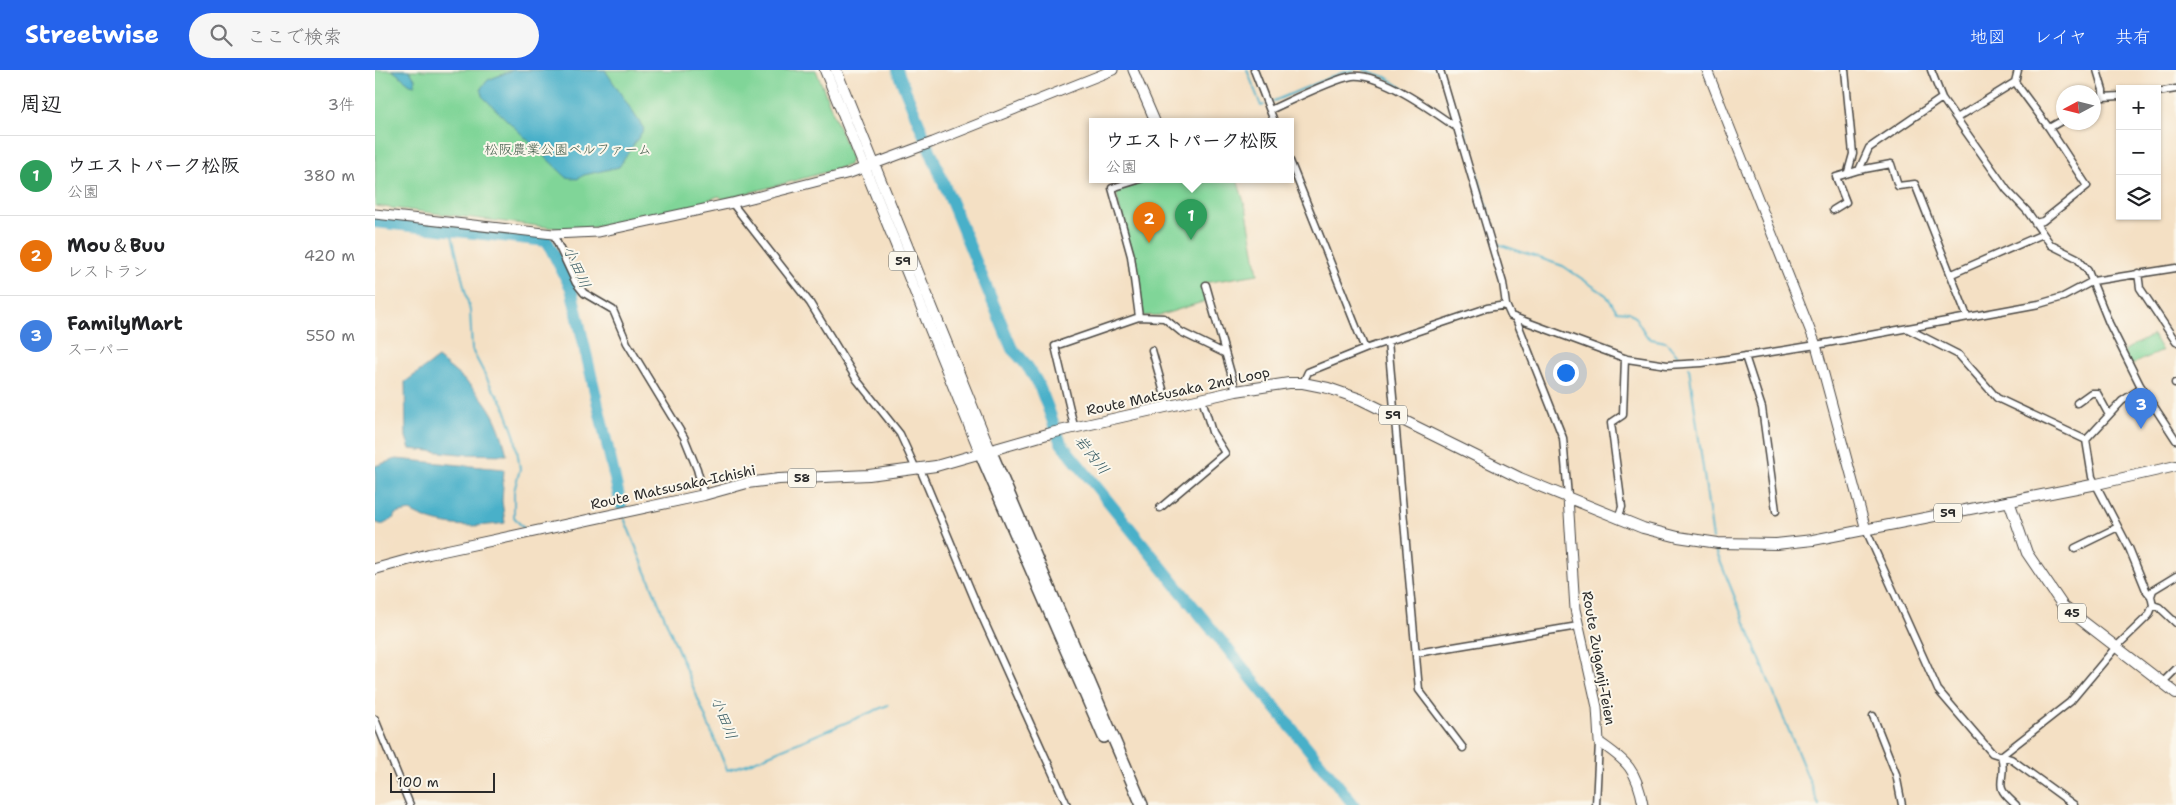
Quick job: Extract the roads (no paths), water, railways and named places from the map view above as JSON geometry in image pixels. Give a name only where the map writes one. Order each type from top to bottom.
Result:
[{"type":"highway","points":[[985,451],[1134,805]]},
{"type":"highway","points":[[985,451],[1142,805]]},
{"type":"main road","name":"59","points":[[825,70],[869,166],[985,451]]},
{"type":"main road","name":"59","points":[[836,70],[869,166]]},
{"type":"main road","name":"Route Matsusaka 2nd Loop","points":[[985,451],[1051,433],[1235,391],[1289,382],[1303,383],[1348,394],[1520,478],[1618,519],[1667,534],[1718,543],[1786,543],[1866,530],[2097,484],[2176,466]]},
{"type":"main road","name":"Route Matsusaka-Ichishi","points":[[375,569],[747,483],[779,479],[869,476],[918,469],[985,451]]},
{"type":"main road","name":"45","points":[[2009,501],[2027,553],[2063,606],[2176,693]]},
{"type":"street","points":[[375,214],[553,234],[598,232],[807,185],[869,166],[1113,70]]},
{"type":"street","points":[[1133,70],[1154,118]]},
{"type":"street","points":[[1254,70],[1273,118]]},
{"type":"street","points":[[1440,70],[1503,283],[1506,306],[1511,316],[1625,358],[1667,365],[1816,345],[1908,329],[2063,297],[2093,281],[2176,268]]},
{"type":"street","points":[[1707,70],[1816,345],[1866,530],[1938,690],[1992,753],[2011,759],[2074,805]]},
{"type":"street","points":[[1845,70],[1853,154],[1848,172]]},
{"type":"street","points":[[1931,70],[1943,98],[2007,190],[2027,211],[2051,245],[2077,258],[2088,271],[2109,323],[2141,388],[2176,440]]},
{"type":"street","points":[[1957,118],[2015,82],[2018,70]]},
{"type":"street","points":[[2097,70],[2103,90],[2103,97],[2116,96]]},
{"type":"street","points":[[1268,105],[1346,78],[1364,76],[1379,81],[1456,124]]},
{"type":"street","points":[[2015,82],[2049,128],[2087,186],[2043,221],[2035,223]]},
{"type":"street","points":[[2161,91],[2176,89]]},
{"type":"street","points":[[1859,170],[1869,148],[1943,98]]},
{"type":"street","points":[[2049,128],[2056,124]]},
{"type":"street","points":[[1833,210],[1846,202],[1836,177],[1848,172],[1891,164],[1898,186],[1915,184],[1967,316]]},
{"type":"street","points":[[1294,171],[1365,349]]},
{"type":"street","points":[[1128,183],[1112,188],[1131,256],[1139,317]]},
{"type":"street","points":[[732,203],[810,302],[857,380],[900,434],[918,469],[1067,805]]},
{"type":"street","points":[[553,234],[576,283],[583,293],[613,310],[627,343],[684,437],[697,469],[704,494]]},
{"type":"street","points":[[1952,274],[2043,234]]},
{"type":"street","points":[[2138,273],[2140,288],[2176,342]]},
{"type":"street","points":[[1206,285],[1235,391]]},
{"type":"street","points":[[1303,383],[1308,372],[1365,349],[1487,308],[1506,306]]},
{"type":"street","points":[[1073,422],[1055,346],[1139,317],[1164,318],[1198,342],[1224,353]]},
{"type":"street","points":[[1516,319],[1563,438],[1568,497]]},
{"type":"street","points":[[1908,329],[1959,356],[1997,398],[2086,440]]},
{"type":"street","points":[[1388,341],[1419,690],[1463,748]]},
{"type":"street","points":[[1152,350],[1168,406]]},
{"type":"street","points":[[1745,356],[1762,408],[1776,511]]},
{"type":"street","points":[[1618,519],[1622,507],[1611,423],[1623,414],[1625,358]]},
{"type":"street","points":[[2086,440],[2122,402],[2141,388]]},
{"type":"street","points":[[2077,404],[2091,393],[2097,393],[2109,415]]},
{"type":"street","points":[[1160,508],[1225,453],[1212,432],[1202,399]]},
{"type":"street","points":[[2001,756],[2069,702],[2116,647],[2149,615],[2153,605],[2151,596],[2146,590],[2093,477],[2086,440]]},
{"type":"street","name":"Route Zuiganji-Teien","points":[[1568,497],[1578,626],[1597,707],[1599,742],[1622,758],[1634,771],[1643,805]]},
{"type":"street","points":[[2075,548],[2118,527]]},
{"type":"street","points":[[2151,596],[2153,590],[2176,576]]},
{"type":"street","points":[[2153,605],[2159,607],[2176,623]]},
{"type":"street","points":[[1417,654],[1578,626]]},
{"type":"street","points":[[2163,682],[2176,669]]},
{"type":"street","points":[[1873,716],[1897,774],[1902,805]]},
{"type":"street","points":[[375,718],[411,805]]},
{"type":"street","points":[[1596,805],[1599,742]]},
{"type":"street","points":[[2001,756],[2005,767],[2001,783],[2002,791],[2016,805]]},
{"type":"water","points":[[392,70],[409,70],[415,79],[415,85],[410,84]]},
{"type":"water","points":[[513,70],[605,70],[644,129],[619,167],[584,175],[577,179],[566,177],[482,96],[481,88],[488,80]]},
{"type":"water","points":[[438,358],[464,379],[483,399],[497,422],[507,455],[460,454],[410,449],[406,437],[405,382]]},
{"type":"water","points":[[396,459],[504,469],[502,501],[505,523],[480,526],[445,524],[421,517],[410,511],[395,514],[393,519],[382,525],[375,522],[375,466]]},
{"type":"waterway","name":"岩内川","points":[[897,70],[1012,349],[1030,370],[1037,382],[1061,443],[1354,805]]},
{"type":"waterway","points":[[1247,70],[1261,106],[1264,105]]},
{"type":"waterway","points":[[1269,103],[1341,73],[1355,70]]},
{"type":"waterway","points":[[1364,70],[1386,77],[1407,91]]},
{"type":"waterway","points":[[1426,103],[1453,121]]},
{"type":"waterway","points":[[1459,125],[1464,129],[1498,244],[1563,266],[1606,295],[1617,311],[1629,312],[1635,317],[1646,335],[1651,339],[1666,342],[1682,360]]},
{"type":"waterway","name":"小田川","points":[[375,222],[547,241],[571,288],[621,505]]},
{"type":"waterway","points":[[451,231],[470,311],[472,350],[492,388],[503,403],[515,437],[520,469],[514,491],[514,517],[525,530]]},
{"type":"waterway","points":[[1689,368],[1713,539]]},
{"type":"waterway","name":"小田川","points":[[624,518],[727,770],[747,764],[888,705]]},
{"type":"waterway","points":[[1714,546],[1819,805]]},
{"type":"place","name":"ウエストパーク松阪","points":[[1191,240]]},
{"type":"place","name":"Mou＆Buu","points":[[1149,243]]},
{"type":"place","name":"FamilyMart","points":[[2141,429]]},
{"type":"park label","name":"松阪農業公園ベルファーム","points":[[568,149]]}]
